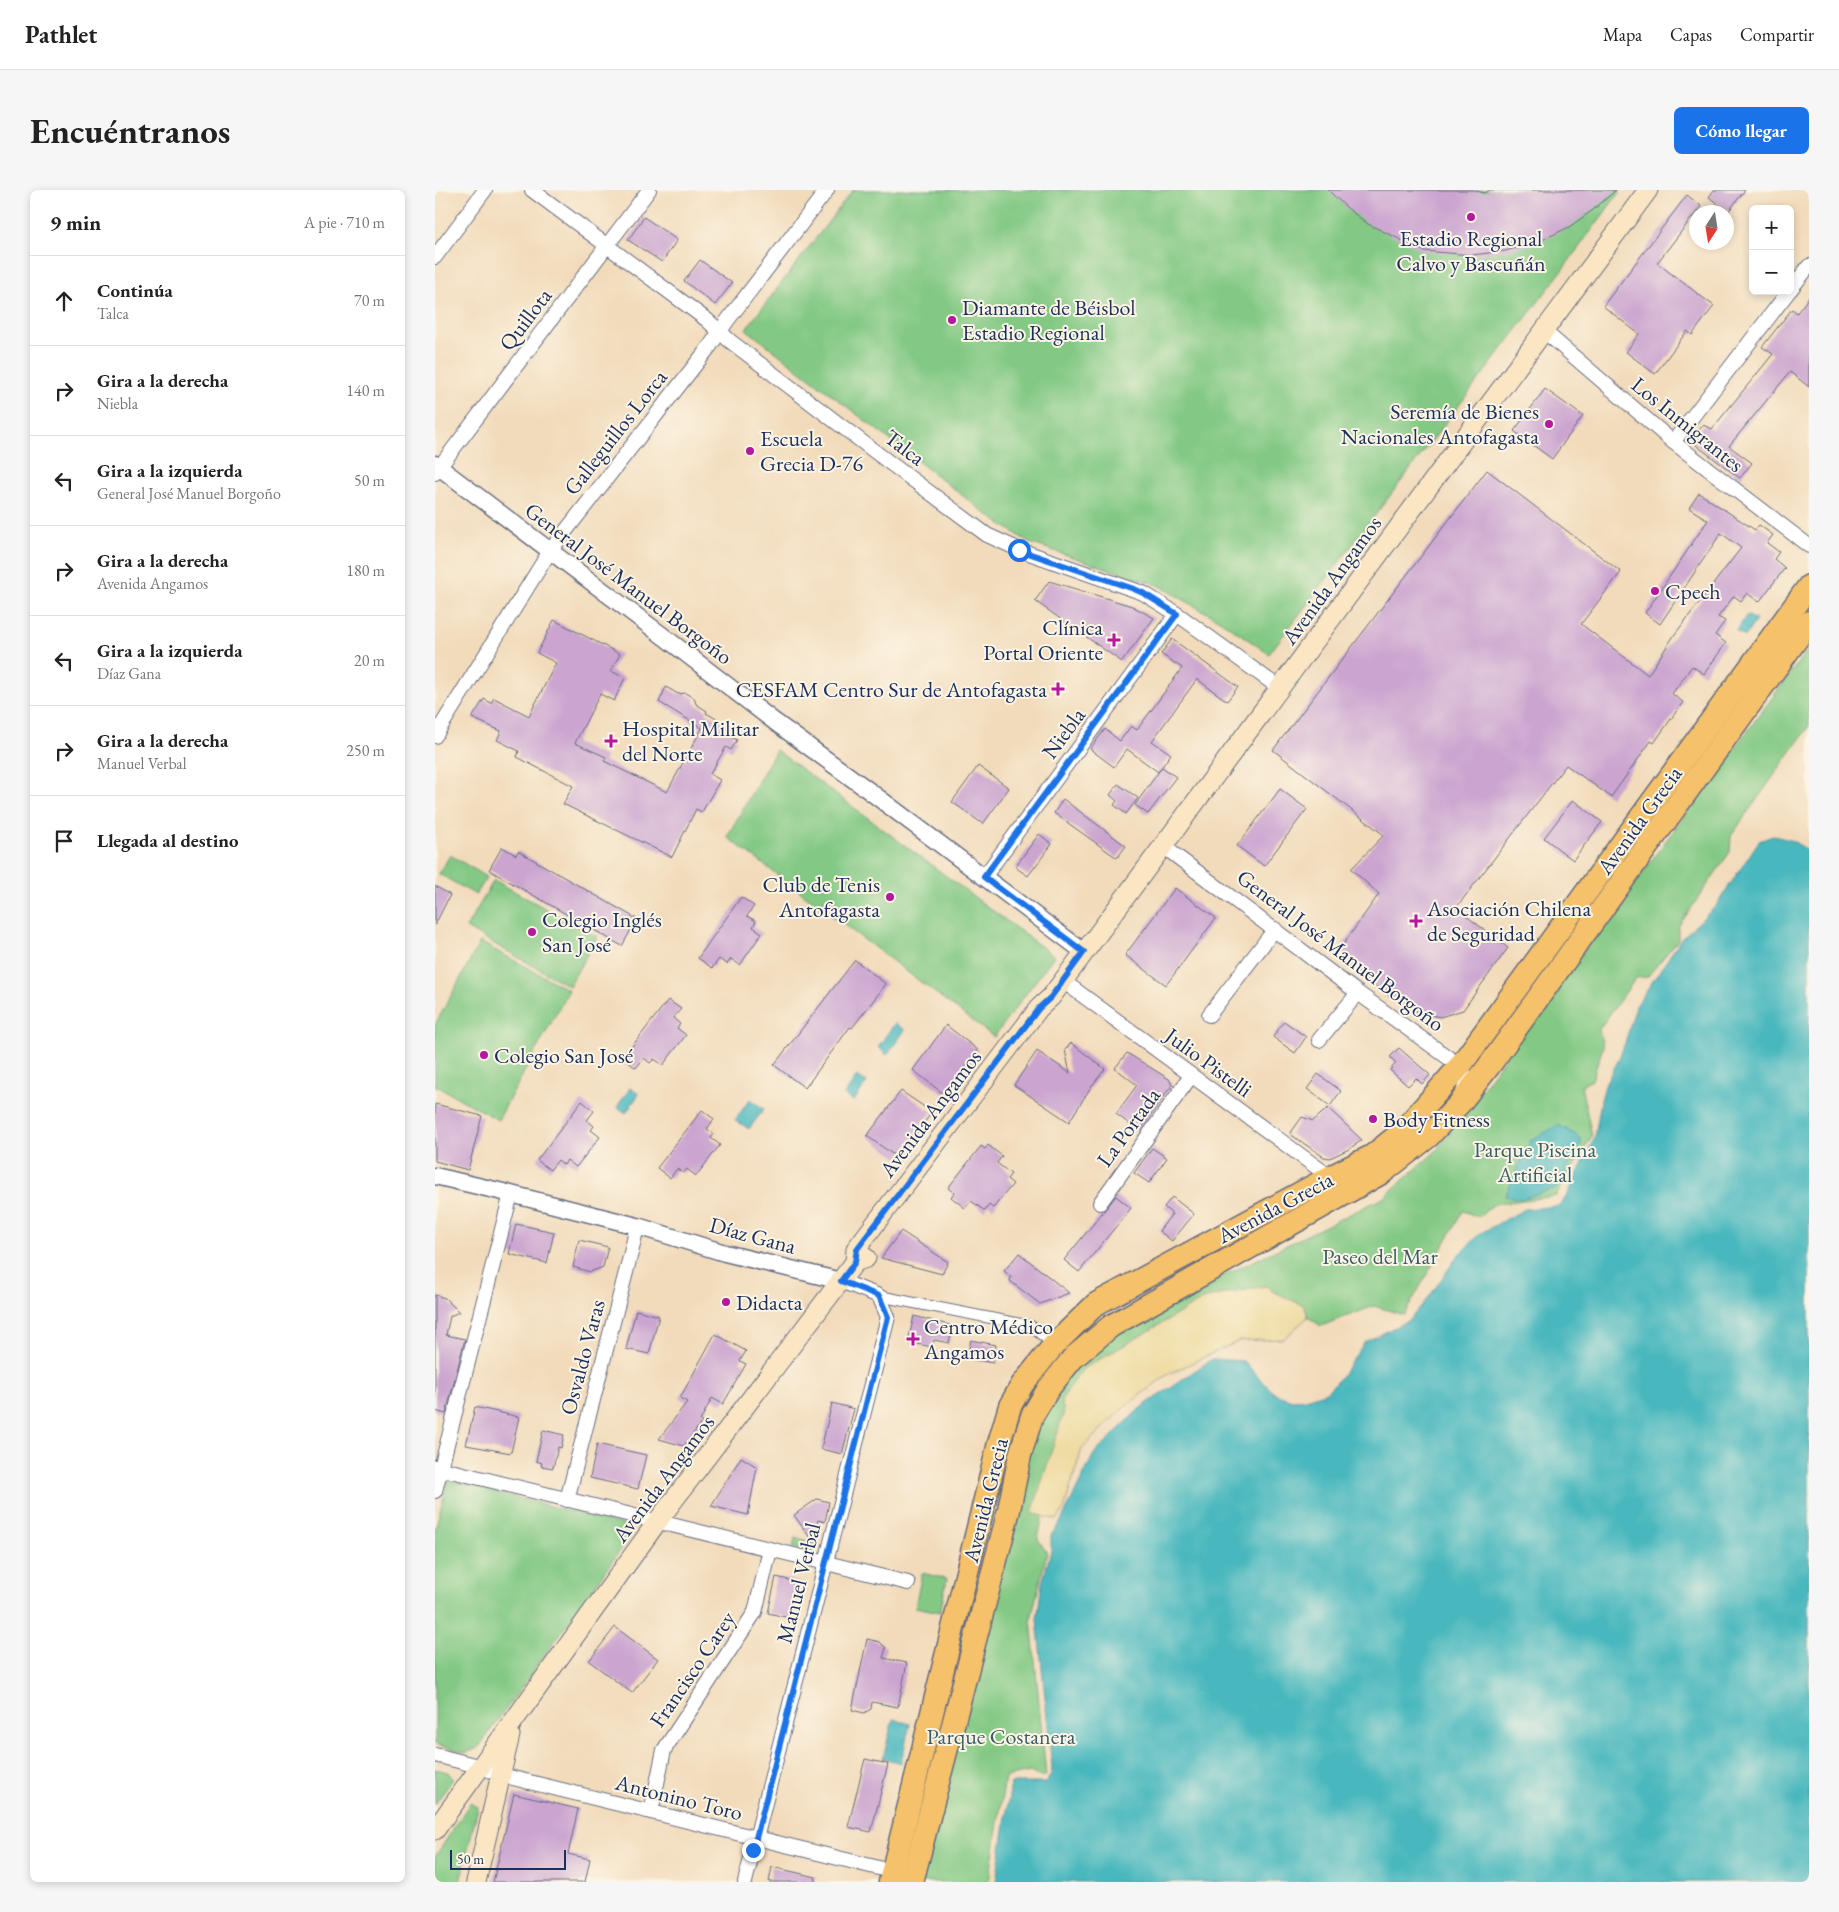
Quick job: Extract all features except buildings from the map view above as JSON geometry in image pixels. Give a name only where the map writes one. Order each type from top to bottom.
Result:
[{"type":"highway","name":"Avenida Grecia","points":[[902,1878],[999,1443],[1011,1406],[1022,1385],[1054,1345],[1096,1304],[1372,1156],[1403,1131],[1460,1066],[1809,586]]},
{"type":"highway","name":"Avenida Grecia","points":[[902,1878],[1009,1510],[1020,1455],[1032,1416],[1049,1388],[1073,1358],[1111,1326],[1383,1172],[1429,1136],[1460,1103],[1489,1066],[1809,622]]},
{"type":"main road","name":"Avenida Angamos","points":[[435,1830],[657,1522],[855,1262],[857,1249],[1039,1008],[1051,997],[1063,981],[1281,689],[1648,190]]},
{"type":"main road","name":"Avenida Angamos","points":[[476,1882],[512,1725]]},
{"type":"street","points":[[435,257],[485,190]]},
{"type":"street","name":"Talca","points":[[532,190],[707,320],[719,332],[874,452],[987,535],[1019,550],[1143,593],[1177,614],[1281,689]]},
{"type":"street","name":"Quillota","points":[[436,468],[649,190]]},
{"type":"street","name":"Galleguillos Lorca","points":[[435,736],[550,551],[827,190]]},
{"type":"street","points":[[1794,286],[1809,266]]},
{"type":"street","points":[[1673,442],[1787,295]]},
{"type":"street","name":"Los Inmigrantes","points":[[1544,331],[1673,442],[1809,546]]},
{"type":"street","name":"General José Manuel Borgoño","points":[[436,468],[550,551],[775,722],[1084,952]]},
{"type":"street","name":"Niebla","points":[[984,877],[1177,614]]},
{"type":"street","name":"General José Manuel Borgoño","points":[[1163,846],[1358,993],[1460,1066]]},
{"type":"street","points":[[1209,1014],[1275,929]]},
{"type":"street","name":"Julio Pistelli","points":[[1063,981],[1330,1177]]},
{"type":"street","points":[[1319,1040],[1358,993]]},
{"type":"street","points":[[1460,1066],[1463,1070],[1465,1084],[1460,1103]]},
{"type":"street","name":"La Portada","points":[[1100,1203],[1191,1076]]},
{"type":"street","name":"Díaz Gana","points":[[435,1176],[637,1226],[725,1253],[841,1281],[879,1296],[1031,1326],[1054,1345]]},
{"type":"street","points":[[435,1491],[438,1468],[511,1194]]},
{"type":"street","name":"Osvaldo Varas","points":[[567,1500],[637,1226]]},
{"type":"street","name":"Manuel Verbal","points":[[745,1882],[888,1317],[879,1296]]},
{"type":"street","points":[[438,1468],[908,1583]]},
{"type":"street","name":"Francisco Carey","points":[[651,1812],[664,1750],[755,1612],[770,1550]]},
{"type":"street","name":"Antonino Toro","points":[[435,1755],[481,1767],[501,1775],[756,1838],[902,1878]]},
{"type":"green space","points":[[853,190],[1621,190],[1561,272],[1269,654],[1221,621],[1158,585],[1030,543],[989,516],[746,329]]},
{"type":"green space","points":[[1809,648],[1809,726],[1731,836],[1730,852],[1678,927],[1678,940],[1647,977],[1636,978],[1599,1029],[1603,1047],[1592,1080],[1581,1086],[1592,1136],[1556,1196],[1494,1204],[1479,1217],[1463,1211],[1404,1315],[1374,1306],[1321,1326],[1308,1317],[1304,1306],[1272,1291],[1266,1286],[1206,1298],[1083,1369],[1061,1400],[1064,1412],[1038,1539],[1047,1553],[1031,1619],[1046,1776],[1038,1776],[1030,1772],[1005,1777],[989,1882],[923,1882],[1021,1472],[1052,1390],[1114,1329],[1383,1198],[1435,1152]]},
{"type":"green space","name":"Club de Tenis Antofagasta","points":[[776,750],[1054,956],[994,1037],[727,837]]},
{"type":"green space","points":[[450,855],[487,877],[476,895],[439,874]]},
{"type":"green space","name":"Colegio Inglés San José","points":[[494,880],[597,937],[569,986],[466,928]]},
{"type":"green space","name":"Colegio San José","points":[[480,942],[569,990],[498,1120],[435,1085],[435,1025]]},
{"type":"green space","points":[[448,1480],[624,1525],[629,1538],[478,1748],[466,1753],[435,1744],[435,1530]]},
{"type":"green space","points":[[795,1538],[818,1543],[816,1554],[793,1548]]},
{"type":"green space","points":[[922,1573],[947,1579],[940,1612],[915,1607]]},
{"type":"green space","points":[[435,1769],[448,1772],[453,1779],[435,1804]]},
{"type":"green space","points":[[470,1803],[478,1807],[460,1882],[435,1882],[435,1857]]},
{"type":"sand","points":[[1266,1286],[1272,1291],[1304,1306],[1308,1317],[1283,1339],[1239,1341],[1168,1374],[1123,1408],[1082,1448],[1064,1509],[1057,1520],[1032,1513],[1064,1412],[1061,1400],[1083,1369],[1206,1298]]},
{"type":"water","points":[[1747,615],[1756,620],[1745,637],[1736,631]]},
{"type":"water","points":[[1773,836],[1791,840],[1809,849],[1809,1882],[996,1882],[1011,1783],[1046,1783],[1051,1774],[1052,1767],[1037,1619],[1042,1583],[1051,1551],[1051,1535],[1060,1523],[1094,1454],[1139,1409],[1212,1359],[1243,1361],[1275,1394],[1292,1400],[1306,1399],[1326,1392],[1340,1378],[1365,1342],[1409,1320],[1429,1297],[1459,1254],[1479,1234],[1525,1209],[1560,1206],[1568,1194],[1595,1137],[1606,1082],[1617,1063],[1625,1043],[1636,1006],[1681,939],[1715,907],[1759,841]]},
{"type":"water","points":[[895,1023],[905,1030],[887,1055],[878,1047]]},
{"type":"water","points":[[857,1076],[867,1082],[854,1101],[844,1095]]},
{"type":"water","points":[[630,1088],[639,1094],[626,1113],[617,1107]]},
{"type":"water","points":[[750,1099],[764,1109],[749,1129],[735,1120]]},
{"type":"water","points":[[1559,1125],[1581,1138],[1581,1144],[1557,1188],[1521,1199],[1505,1196],[1531,1140]]},
{"type":"water","points":[[893,1719],[910,1724],[901,1763],[883,1758]]},
{"type":"place","name":"Estadio Regional Calvo y Bascuñán","points":[[1471,217]]},
{"type":"place","name":"Diamante de Béisbol Estadio Regional","points":[[952,320]]},
{"type":"place","name":"Seremía de Bienes Nacionales Antofagasta","points":[[1549,424]]},
{"type":"place","name":"Escuela Grecia D-76","points":[[750,451]]},
{"type":"place","name":"Cpech","points":[[1655,591]]},
{"type":"place","name":"Clínica Portal Oriente","points":[[1114,640]]},
{"type":"place","name":"CESFAM Centro Sur de Antofagasta","points":[[1058,689]]},
{"type":"place","name":"Hospital Militar del Norte","points":[[611,741]]},
{"type":"place","name":"Club de Tenis Antofagasta","points":[[890,897]]},
{"type":"place","name":"Asociación Chilena de Seguridad","points":[[1416,921]]},
{"type":"place","name":"Colegio Inglés San José","points":[[532,932]]},
{"type":"place","name":"Colegio San José","points":[[484,1055]]},
{"type":"place","name":"Body Fitness","points":[[1373,1119]]},
{"type":"place","name":"Didacta","points":[[726,1302]]},
{"type":"place","name":"Centro Médico Angamos","points":[[913,1339]]},
{"type":"route","points":[[753,1850],[888,1317],[879,1296],[841,1281],[855,1262],[857,1249],[1039,1008],[1051,997],[1084,952],[984,877],[1177,614],[1134,589],[1019,550]]},
{"type":"park label","name":"Parque Piscina Artificial","points":[[1535,1162]]},
{"type":"park label","name":"Paseo del Mar","points":[[1380,1256]]},
{"type":"park label","name":"Parque Costanera","points":[[1001,1736]]}]
